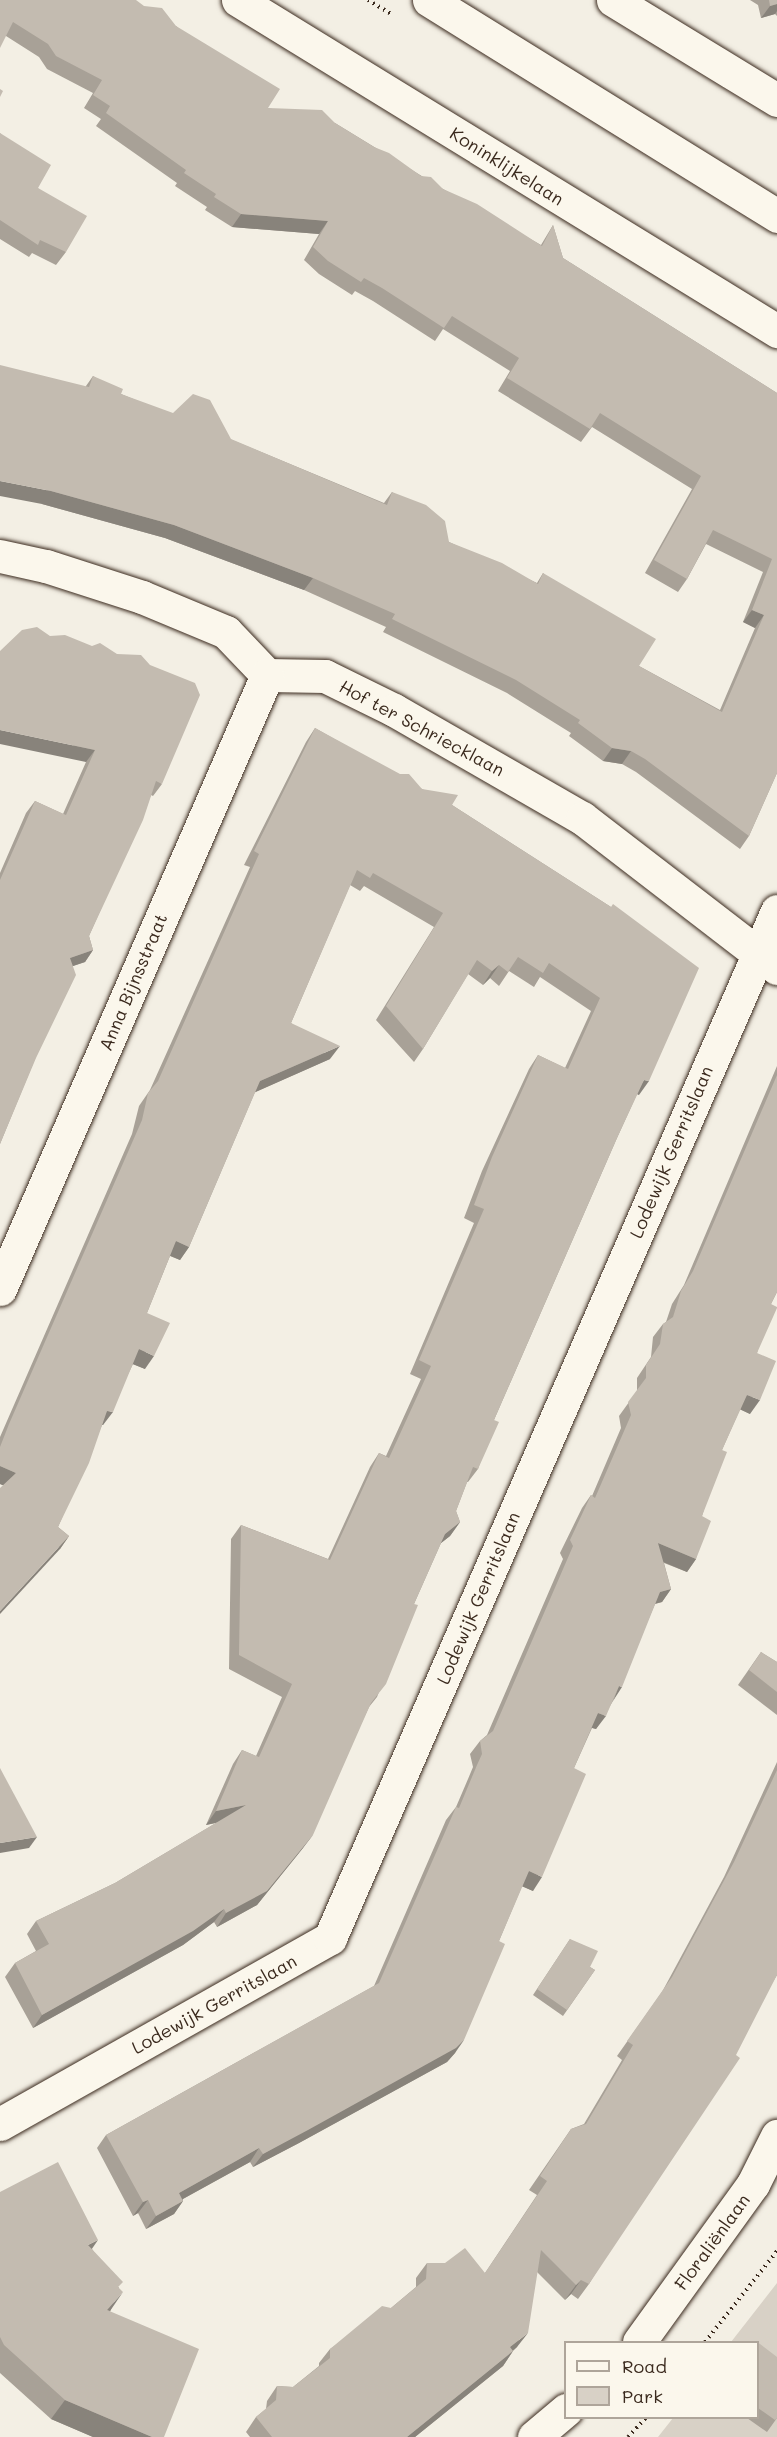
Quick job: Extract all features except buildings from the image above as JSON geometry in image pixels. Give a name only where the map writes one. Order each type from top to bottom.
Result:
[{"type":"street","name":"Koninklijkelaan","points":[[237,0],[777,331]]},
{"type":"street","points":[[429,0],[777,216]]},
{"type":"street","points":[[613,0],[777,100]]},
{"type":"street","points":[[0,556],[142,597],[226,632],[267,675]]},
{"type":"street","name":"Hof ter Schriecklaan","points":[[267,675],[325,676],[492,764],[582,818],[768,960]]},
{"type":"street","name":"Anna Bijnsstraat","points":[[0,1288],[267,675]]},
{"type":"street","name":"Lodewijk Gerritslaan","points":[[0,2124],[330,1938],[768,960],[777,911]]},
{"type":"street","name":"Floraliënlaan","points":[[640,2341],[753,2184],[777,2136]]},
{"type":"street","points":[[534,2437],[564,2412]]},
{"type":"path","points":[[707,2341],[777,2251]]},
{"type":"path","points":[[628,2437],[645,2419]]},
{"type":"green space","points":[[777,2283],[777,2437],[658,2437],[672,2419],[759,2419],[759,2341],[732,2341]]}]
